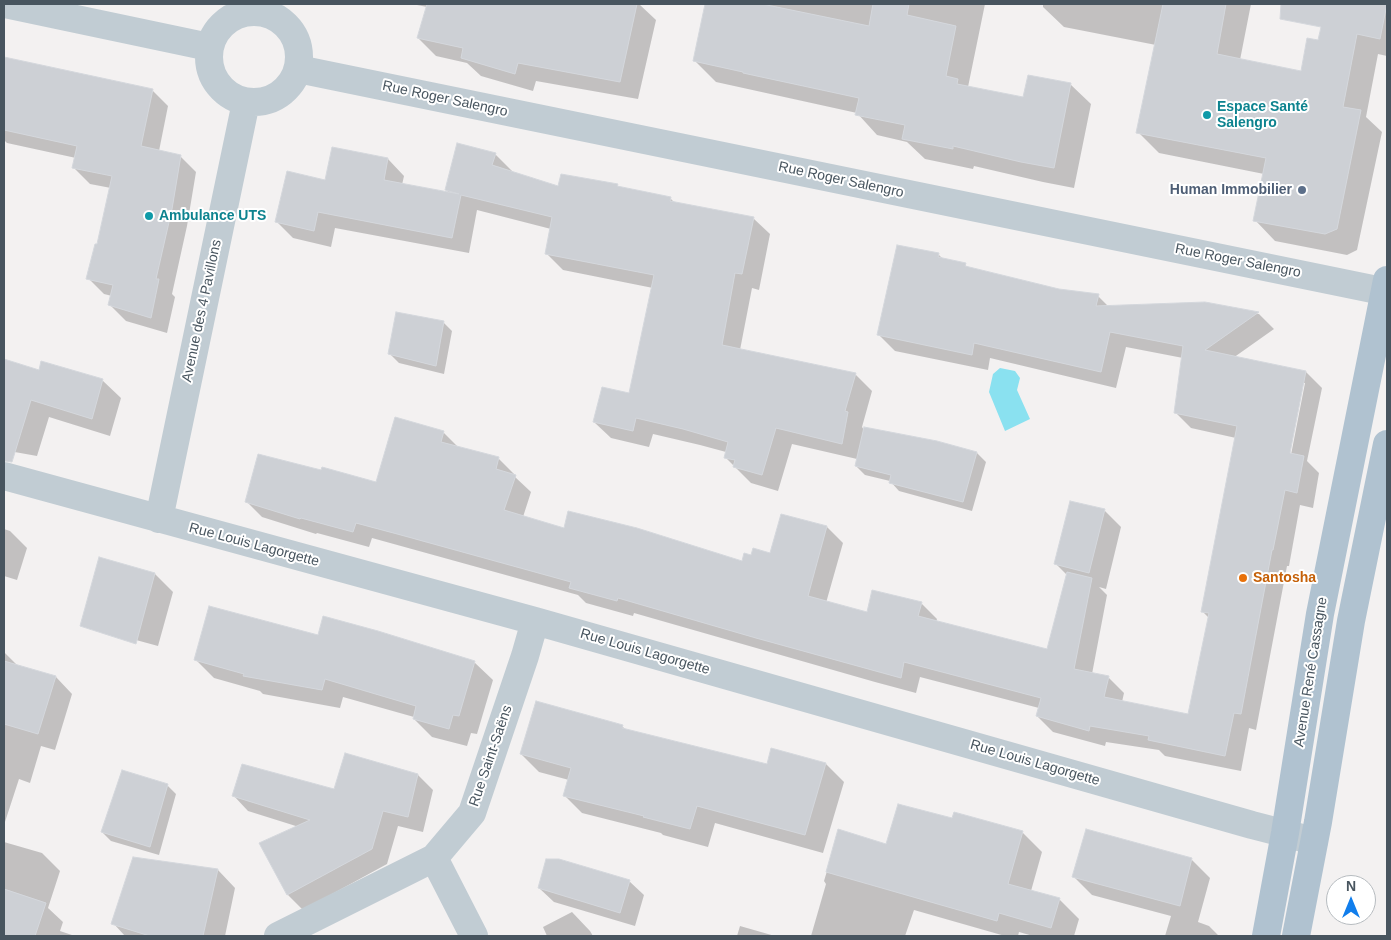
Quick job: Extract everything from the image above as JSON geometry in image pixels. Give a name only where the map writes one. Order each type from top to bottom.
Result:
[{"type":"main road","name":"Avenue René Cassagne","points":[[1266,936],[1285,833],[1320,614],[1386,288]]},
{"type":"main road","points":[[1296,936],[1352,621],[1387,444]]},
{"type":"street","points":[[5,4],[209,47]]},
{"type":"street","points":[[265,8],[289,28],[296,40],[300,55],[298,69],[292,81],[278,95],[260,102],[246,102],[232,97],[220,88],[212,76],[208,61],[209,47],[214,34],[224,22],[236,15],[265,8]]},
{"type":"street","name":"Rue Roger Salengro","points":[[298,69],[1386,288]]},
{"type":"street","name":"Avenue des 4 Pavillons","points":[[158,519],[246,102]]},
{"type":"street","name":"Rue Louis Lagorgette","points":[[4,476],[535,621],[1314,841]]},
{"type":"street","name":"Rue Saint-Saëns","points":[[278,936],[434,858],[472,813],[535,621]]},
{"type":"street","points":[[434,858],[474,936]]},
{"type":"water","points":[[1000,368],[1015,371],[1020,378],[1017,390],[1030,419],[1005,431],[989,392],[993,374]]},
{"type":"building","points":[[427,4],[637,4],[620,82],[518,63],[515,74],[461,58],[463,48],[417,38]]},
{"type":"building","points":[[705,4],[762,4],[869,26],[873,4],[909,4],[907,15],[956,26],[946,76],[958,79],[957,84],[1023,97],[1028,75],[1071,83],[1054,168],[953,146],[953,149],[902,139],[905,125],[855,115],[859,98],[693,61]]},
{"type":"building","points":[[1163,4],[1226,4],[1217,54],[1301,71],[1307,38],[1318,40],[1321,27],[1280,19],[1281,4],[1387,4],[1380,39],[1357,34],[1343,107],[1361,110],[1337,229],[1325,234],[1253,221],[1266,158],[1136,133]]},
{"type":"building","points":[[4,57],[153,89],[141,146],[181,155],[172,209],[156,279],[159,279],[151,318],[108,305],[113,285],[86,279],[95,244],[97,244],[112,176],[72,168],[77,146],[4,130]]},
{"type":"building","points":[[457,143],[496,153],[492,165],[558,186],[561,174],[618,184],[617,186],[671,197],[670,201],[754,217],[742,274],[735,273],[722,345],[856,373],[845,411],[848,412],[842,444],[776,428],[762,475],[733,467],[735,460],[724,458],[728,442],[636,418],[633,431],[593,422],[602,387],[629,393],[654,275],[545,254],[552,217],[461,195],[452,238],[318,212],[314,231],[275,222],[287,171],[325,180],[332,147],[388,158],[384,180],[459,194],[445,190]]},
{"type":"building","points":[[897,245],[939,253],[938,257],[966,263],[965,266],[1059,289],[1099,294],[1096,306],[1205,302],[1259,312],[1205,350],[1306,371],[1290,453],[1304,456],[1297,493],[1285,490],[1241,714],[1234,713],[1225,756],[1148,740],[1149,736],[1090,726],[1089,731],[1036,716],[1041,698],[904,662],[901,678],[618,598],[617,601],[569,588],[571,582],[401,535],[356,523],[353,532],[300,519],[245,502],[258,454],[321,470],[322,467],[376,482],[395,417],[444,431],[441,442],[499,457],[496,469],[516,475],[504,510],[564,528],[568,511],[637,528],[742,561],[744,553],[751,555],[753,548],[770,553],[781,514],[827,526],[808,596],[867,612],[872,590],[922,602],[918,616],[1047,649],[1067,572],[1092,578],[1074,669],[1109,676],[1104,697],[1188,714],[1209,613],[1201,612],[1237,426],[1174,413],[1183,346],[1110,332],[1101,372],[974,343],[972,355],[877,335]]},
{"type":"building","points":[[396,312],[444,321],[436,366],[388,354]]},
{"type":"building","points":[[4,359],[39,370],[41,361],[103,379],[92,419],[31,400],[12,462],[4,461]]},
{"type":"building","points":[[864,427],[937,441],[977,452],[963,502],[889,483],[891,475],[855,466]]},
{"type":"building","points":[[1070,501],[1105,509],[1089,573],[1054,564]]},
{"type":"building","points":[[99,557],[155,573],[136,644],[80,626]]},
{"type":"building","points":[[209,606],[318,635],[323,616],[475,661],[459,716],[453,715],[449,729],[413,719],[416,706],[325,679],[322,690],[243,676],[244,674],[194,660]]},
{"type":"building","points":[[4,661],[56,676],[38,734],[4,724]]},
{"type":"building","points":[[536,701],[623,725],[622,728],[767,764],[771,748],[826,763],[805,835],[697,806],[690,829],[563,796],[571,768],[520,754]]},
{"type":"building","points":[[345,753],[418,774],[408,817],[383,811],[372,849],[287,895],[259,843],[310,820],[232,796],[242,764],[334,789]]},
{"type":"building","points":[[122,770],[168,784],[150,847],[101,832]]},
{"type":"building","points":[[898,804],[952,818],[954,812],[1023,831],[1008,884],[1060,898],[1051,928],[999,913],[997,921],[826,872],[838,829],[886,844]]},
{"type":"building","points":[[1086,829],[1192,858],[1180,906],[1072,877]]},
{"type":"building","points":[[133,857],[218,869],[203,936],[150,936],[111,924]]},
{"type":"building","points":[[546,859],[559,859],[630,880],[620,913],[538,888]]},
{"type":"building","points":[[4,889],[46,903],[35,936],[4,936]]},
{"type":"place","name":"Espace Santé Salengro","points":[[1207,115]]},
{"type":"place","name":"Human Immobilier","points":[[1302,190]]},
{"type":"place","name":"Ambulance UTS","points":[[149,216]]},
{"type":"place","name":"Santosha","points":[[1243,578]]}]
